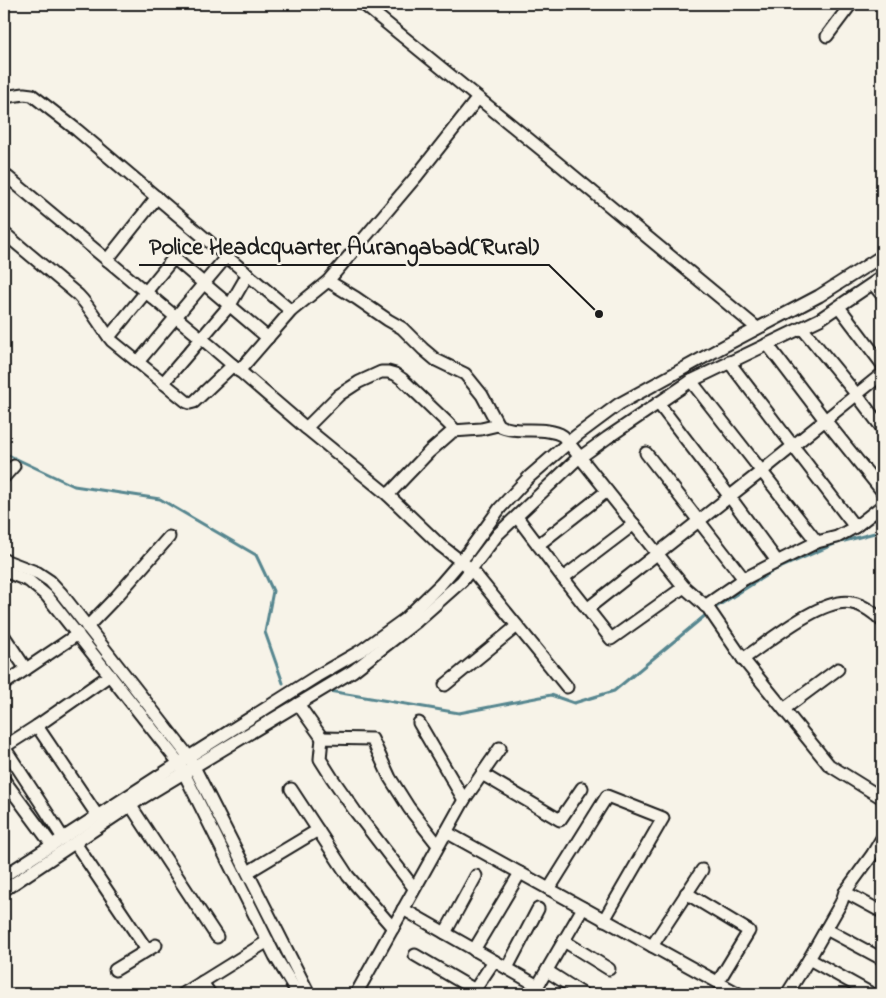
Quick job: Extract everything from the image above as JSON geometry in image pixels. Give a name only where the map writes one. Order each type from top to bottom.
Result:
[{"type":"street","points":[[363,4],[757,328]]},
{"type":"street","points":[[827,36],[851,4]]},
{"type":"street","points":[[4,97],[24,94],[32,95],[77,130],[291,310]]},
{"type":"street","points":[[4,233],[78,294],[87,303],[109,337],[187,402],[194,402],[236,368],[268,338],[291,310],[328,281],[415,178],[478,98]]},
{"type":"street","points":[[5,177],[176,317],[388,495],[440,545],[471,570],[567,687]]},
{"type":"street","points":[[107,260],[157,198]]},
{"type":"street","points":[[138,362],[227,256]]},
{"type":"street","points":[[4,890],[131,806],[186,765],[317,676],[362,650],[405,619],[441,584],[466,555],[500,508],[529,477],[569,442],[619,404],[819,296],[882,256]]},
{"type":"street","points":[[109,337],[172,260],[175,259],[268,338]]},
{"type":"street","points":[[163,383],[230,305],[248,274]]},
{"type":"street","points":[[328,281],[402,328],[436,360],[464,374],[482,395],[498,425]]},
{"type":"street","points":[[4,876],[97,816],[298,704],[353,670],[417,621],[462,580],[498,534],[581,457],[691,381],[820,319],[878,281],[882,296]]},
{"type":"street","points":[[839,307],[882,364]]},
{"type":"street","points":[[802,328],[882,428]]},
{"type":"street","points":[[767,344],[882,491]]},
{"type":"street","points":[[729,362],[856,527]]},
{"type":"street","points":[[306,428],[339,395],[359,382],[381,372],[388,372],[402,378],[455,430]]},
{"type":"street","points":[[587,609],[882,374]]},
{"type":"street","points":[[691,381],[817,542]]},
{"type":"street","points":[[658,403],[730,496],[777,561]]},
{"type":"street","points":[[388,495],[429,452],[455,430],[481,429],[498,425],[512,429],[556,432],[563,436],[684,587],[709,610],[743,659],[829,765],[882,798]]},
{"type":"street","points":[[646,453],[744,579]]},
{"type":"street","points":[[4,477],[14,466]]},
{"type":"street","points":[[538,545],[608,491]]},
{"type":"street","points":[[709,610],[744,579],[817,542],[837,537],[856,527],[882,506]]},
{"type":"street","points":[[517,517],[610,638],[613,639],[684,587]]},
{"type":"street","points":[[563,578],[634,524]]},
{"type":"street","points":[[87,627],[118,596],[169,537]]},
{"type":"street","points":[[4,560],[38,573],[50,581],[61,593],[186,765],[248,872],[309,994]]},
{"type":"street","points":[[4,584],[9,573],[29,581],[47,596],[110,675],[186,765],[268,941],[298,994]]},
{"type":"street","points":[[743,659],[802,618],[838,603],[852,603],[866,609],[882,621]]},
{"type":"street","points":[[66,619],[75,611]]},
{"type":"street","points":[[445,685],[517,626]]},
{"type":"street","points":[[4,684],[78,634]]},
{"type":"street","points":[[4,636],[26,669]]},
{"type":"street","points":[[784,709],[838,669]]},
{"type":"street","points":[[63,838],[4,747],[110,675]]},
{"type":"street","points":[[298,704],[322,738],[320,759],[355,811],[414,888]]},
{"type":"street","points":[[419,723],[464,800]]},
{"type":"street","points":[[37,726],[97,816]]},
{"type":"street","points":[[322,738],[372,739],[390,778],[409,808],[438,845]]},
{"type":"street","points":[[356,994],[464,800],[500,748]]},
{"type":"street","points":[[482,774],[560,820],[582,788]]},
{"type":"street","points":[[4,780],[52,845]]},
{"type":"street","points":[[291,789],[348,876],[393,928]]},
{"type":"street","points":[[549,889],[607,796],[663,818],[604,920]]},
{"type":"street","points":[[131,806],[217,937]]},
{"type":"street","points":[[248,872],[318,829]]},
{"type":"street","points":[[446,832],[739,994]]},
{"type":"street","points":[[787,994],[841,903],[845,892],[877,858],[882,838]]},
{"type":"street","points":[[75,843],[151,948],[115,970]]},
{"type":"street","points":[[652,946],[702,870]]},
{"type":"street","points":[[474,950],[520,873]]},
{"type":"street","points":[[445,933],[476,876]]},
{"type":"street","points":[[845,892],[882,912]]},
{"type":"street","points":[[686,893],[748,931],[718,982]]},
{"type":"street","points":[[403,908],[507,968],[536,990],[583,908]]},
{"type":"street","points":[[507,968],[538,909]]},
{"type":"street","points":[[826,929],[882,959]]},
{"type":"street","points":[[183,994],[268,941]]},
{"type":"street","points":[[564,942],[610,968]]},
{"type":"street","points":[[415,955],[473,992],[494,961]]},
{"type":"street","points":[[809,959],[872,994]]},
{"type":"street","points":[[547,971],[583,994]]},
{"type":"street","points":[[202,982],[210,994]]},
{"type":"waterway","points":[[4,453],[74,486],[160,499],[256,555],[273,591],[265,632],[283,683]]},
{"type":"waterway","points":[[329,691],[459,713],[551,695],[574,703],[614,691],[713,609],[773,571],[837,543],[882,531]]},
{"type":"place","name":"Police Headcquarter Aurangabad(Rural)","points":[[599,314]]}]
